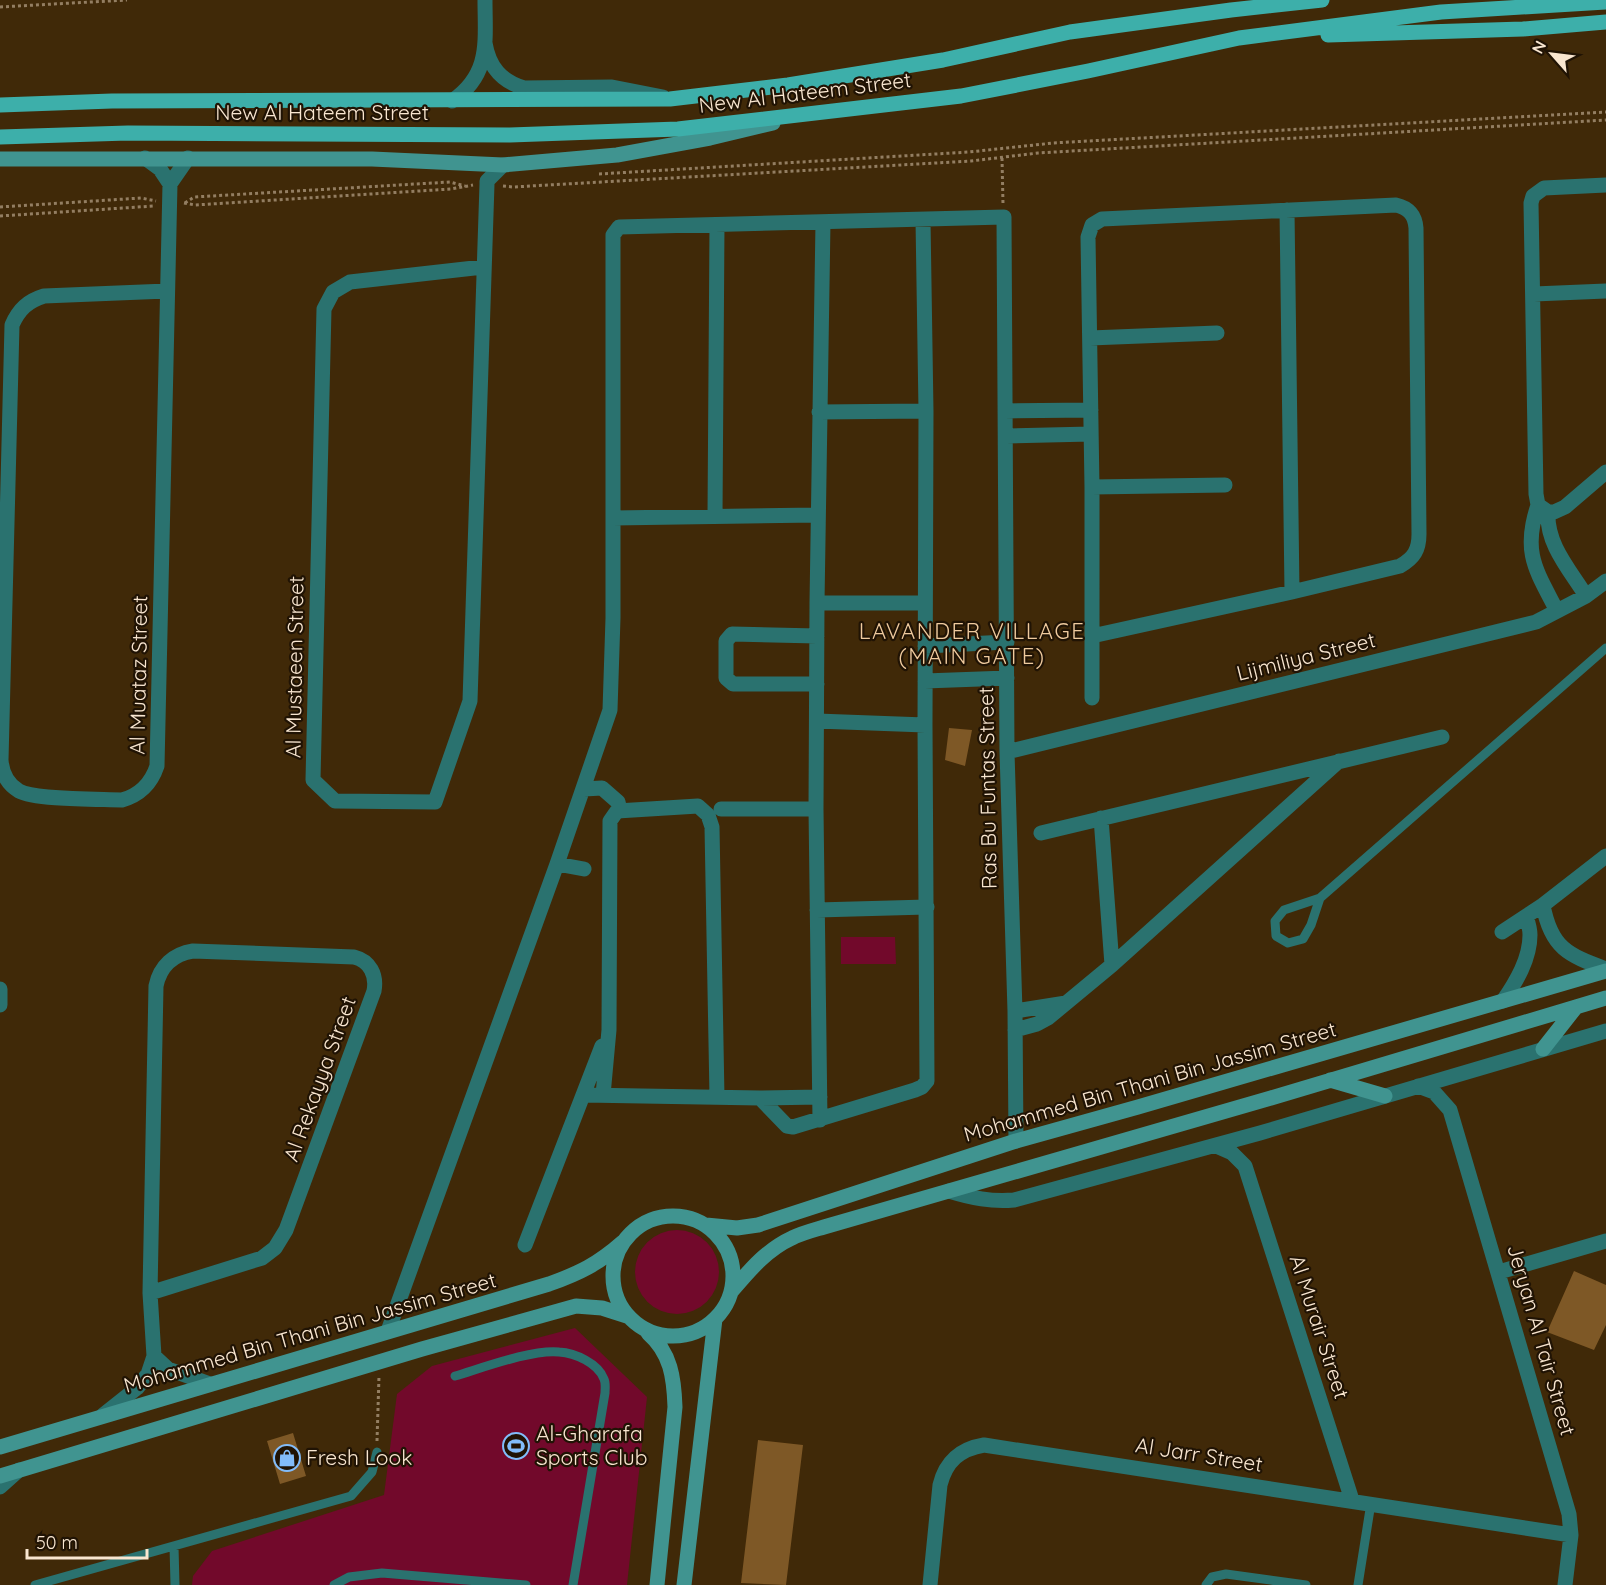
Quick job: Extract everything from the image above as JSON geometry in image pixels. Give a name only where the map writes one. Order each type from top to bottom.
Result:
[{"type":"main road","points":[[1231,10],[1252,0]]},
{"type":"main road","name":"New Al Hateem Street","points":[[0,105],[145,101],[670,99],[788,85],[944,60],[1070,32],[1322,0]]},
{"type":"main road","name":"New Al Hateem Street","points":[[0,137],[163,133],[510,135],[678,129],[961,96],[1239,38],[1441,12],[1606,2]]},
{"type":"main road","points":[[1239,38],[1522,28],[1606,22]]},
{"type":"main road","points":[[0,159],[372,159],[462,165],[503,165],[617,154],[710,138],[801,116]]},
{"type":"main road","name":"Mohammed Bin Thani Bin Jassim Street","points":[[706,1225],[737,1228],[758,1225],[1016,1141],[1606,970]]},
{"type":"main road","points":[[731,1292],[758,1261],[792,1238],[824,1227],[1606,998]]},
{"type":"main road","points":[[1543,1049],[1576,1007]]},
{"type":"main road","points":[[1330,1080],[1385,1096]]},
{"type":"main road","points":[[627,1316],[617,1299],[613,1280],[615,1260],[623,1242],[640,1226],[661,1216],[684,1216],[706,1225],[720,1238],[729,1255],[733,1273],[731,1292],[727,1302],[715,1319],[697,1331],[676,1336],[655,1334],[645,1330]]},
{"type":"main road","name":"Mohammed Bin Thani Bin Jassim Street","points":[[0,1447],[549,1284],[580,1273],[603,1259],[623,1242]]},
{"type":"main road","points":[[0,1476],[576,1305],[602,1308],[627,1316],[659,1343],[670,1366],[674,1383],[675,1407],[657,1585]]},
{"type":"main road","points":[[684,1585],[715,1319]]},
{"type":"street","points":[[452,101],[464,93],[480,70],[485,43],[485,0]]},
{"type":"street","points":[[485,43],[493,67],[501,77],[518,86],[612,87],[651,93],[670,99]]},
{"type":"street","points":[[145,158],[160,169],[170,184],[188,158]]},
{"type":"street","points":[[462,165],[492,182],[503,165]]},
{"type":"street","name":"Al Mustaeen Street","points":[[483,267],[350,282],[333,292],[324,309],[313,780],[335,801],[435,802],[470,701],[483,267],[492,182]]},
{"type":"street","name":"Al Muataz Street","points":[[167,291],[44,296],[27,303],[12,325],[1,760],[2,769],[11,785],[26,794],[122,800],[138,794],[150,782],[157,766],[170,184]]},
{"type":"street","points":[[1586,596],[1553,544],[1536,494],[1531,203],[1533,196],[1545,188],[1606,185]]},
{"type":"street","points":[[1092,636],[1400,566],[1415,554],[1419,544],[1416,228],[1413,215],[1402,206],[1102,219],[1096,222],[1089,231],[1092,698]]},
{"type":"street","points":[[1287,210],[1292,592]]},
{"type":"street","points":[[388,1331],[584,789],[610,710],[614,618],[613,236],[619,227],[1004,218]]},
{"type":"street","name":"Ras Bu Funtas Street","points":[[1004,218],[1007,752],[1015,1011],[1016,1141]]},
{"type":"street","points":[[760,1098],[787,1126],[800,1127],[915,1090],[927,1081],[926,411],[923,220]]},
{"type":"street","points":[[820,1120],[816,809],[817,515],[823,222]]},
{"type":"street","points":[[715,516],[717,225]]},
{"type":"street","points":[[1534,294],[1606,291]]},
{"type":"street","points":[[1090,338],[1217,333]]},
{"type":"street","points":[[1005,411],[1091,410]]},
{"type":"street","points":[[819,412],[926,411]]},
{"type":"street","points":[[1006,436],[1092,434]]},
{"type":"street","points":[[1543,509],[1554,512],[1565,507],[1606,472]]},
{"type":"street","points":[[1092,487],[1225,485]]},
{"type":"street","points":[[1543,509],[1531,526],[1531,557],[1557,612]]},
{"type":"street","points":[[614,518],[817,515]]},
{"type":"street","name":"Lijmiliya Street","points":[[1007,752],[1536,622],[1586,596],[1606,580]]},
{"type":"street","points":[[817,603],[925,603]]},
{"type":"street","points":[[817,636],[732,634],[726,640],[726,678],[728,682],[733,684],[817,684]]},
{"type":"street","points":[[925,646],[1007,642]]},
{"type":"street","points":[[926,681],[1007,678]]},
{"type":"street","points":[[817,721],[925,724]]},
{"type":"street","points":[[1041,833],[1442,737]]},
{"type":"street","points":[[1015,1030],[1038,1024],[1112,965],[1339,761]]},
{"type":"street","points":[[584,789],[602,788],[618,802],[620,811]]},
{"type":"street","points":[[603,1095],[609,1029],[610,821],[612,816],[620,811],[698,806],[708,815],[712,826],[717,1097]]},
{"type":"street","points":[[721,809],[816,809]]},
{"type":"street","points":[[1101,818],[1112,965]]},
{"type":"street","points":[[1502,932],[1543,905],[1606,856]]},
{"type":"street","points":[[557,864],[584,869]]},
{"type":"street","points":[[1543,905],[1552,937],[1581,959],[1606,970]]},
{"type":"street","points":[[817,910],[927,907]]},
{"type":"street","points":[[1503,1001],[1517,978],[1528,952],[1530,934],[1526,916]]},
{"type":"street","name":"Al Rekayya Street","points":[[100,1417],[137,1388],[148,1374],[154,1356],[150,1293],[156,986],[161,972],[174,957],[193,951],[363,959],[373,971],[374,991],[299,1198],[280,1241],[269,1254],[254,1262],[150,1293]]},
{"type":"street","points":[[0,989],[0,1005]]},
{"type":"street","points":[[1015,1011],[1066,1003]]},
{"type":"street","points":[[525,1245],[609,1029]]},
{"type":"street","points":[[949,1191],[993,1202],[1014,1200],[1216,1146],[1606,1031]]},
{"type":"street","name":"Jeryan Al Tair Street","points":[[1461,1073],[1452,1090],[1450,1110],[1563,1491],[1571,1535],[1565,1585]]},
{"type":"street","points":[[1418,1086],[1434,1092],[1450,1110]]},
{"type":"street","points":[[584,1095],[820,1097]]},
{"type":"street","points":[[1245,1166],[1249,1150],[1260,1133]]},
{"type":"street","points":[[1216,1146],[1232,1153],[1245,1166]]},
{"type":"street","name":"Al Murair Street","points":[[1245,1166],[1352,1500]]},
{"type":"street","points":[[1499,1272],[1606,1241]]},
{"type":"street","points":[[154,1356],[168,1369],[210,1384]]},
{"type":"street","name":"Al Jarr Street","points":[[930,1585],[942,1475],[958,1454],[975,1446],[994,1445],[1571,1535]]},
{"type":"street","points":[[0,1487],[19,1470]]},
{"type":"lane","points":[[1320,898],[1311,925],[1303,939],[1288,943],[1276,936],[1275,921],[1284,910],[1320,898],[1606,648]]},
{"type":"lane","points":[[456,1376],[523,1356],[558,1352],[581,1358],[597,1368],[605,1380],[605,1393],[573,1585]]},
{"type":"lane","points":[[35,1585],[351,1497],[372,1472],[377,1452]]},
{"type":"lane","points":[[1358,1585],[1371,1503]]},
{"type":"lane","points":[[174,1546],[175,1585]]},
{"type":"lane","points":[[334,1585],[349,1577],[382,1573],[526,1585]]},
{"type":"lane","points":[[1206,1585],[1212,1577],[1221,1574],[1306,1585]]},
{"type":"path","points":[[0,7],[126,0]]},
{"type":"path","points":[[591,174],[969,152],[1053,143],[1606,112]]},
{"type":"path","points":[[492,182],[513,187],[1002,158],[1061,151],[1606,120]]},
{"type":"path","points":[[1002,158],[1004,218]]},
{"type":"path","points":[[450,182],[465,186],[393,193],[195,205],[185,203],[194,196],[450,182]]},
{"type":"path","points":[[0,207],[141,198],[160,203],[149,208],[0,216]]},
{"type":"path","points":[[377,1452],[380,1362]]},
{"type":"shaded area","points":[[841,937],[895,937],[896,964],[841,964]]},
{"type":"shaded area","points":[[677,1230],[693,1233],[707,1242],[716,1256],[719,1272],[716,1288],[707,1302],[693,1311],[677,1314],[661,1311],[647,1302],[638,1288],[635,1272],[638,1256],[647,1242],[661,1233]]},
{"type":"shaded area","name":"Al-Gharafa Sports Club","points":[[575,1328],[647,1397],[627,1585],[192,1585],[193,1576],[212,1551],[384,1495],[397,1394],[432,1366]]},
{"type":"building","points":[[949,728],[972,730],[965,766],[945,760]]},
{"type":"building","points":[[1574,1271],[1606,1285],[1606,1325],[1594,1350],[1547,1332]]},
{"type":"building","name":"Fresh Look","points":[[293,1433],[306,1476],[280,1484],[267,1441]]},
{"type":"building","points":[[758,1440],[803,1445],[786,1585],[741,1583]]},
{"type":"place","name":"Al-Gharafa Sports Club","points":[[516,1446]]},
{"type":"place","name":"Fresh Look","points":[[287,1458]]},
{"type":"district","name":"LAVANDER VILLAGE (MAIN GATE)","points":[[972,644]]}]
